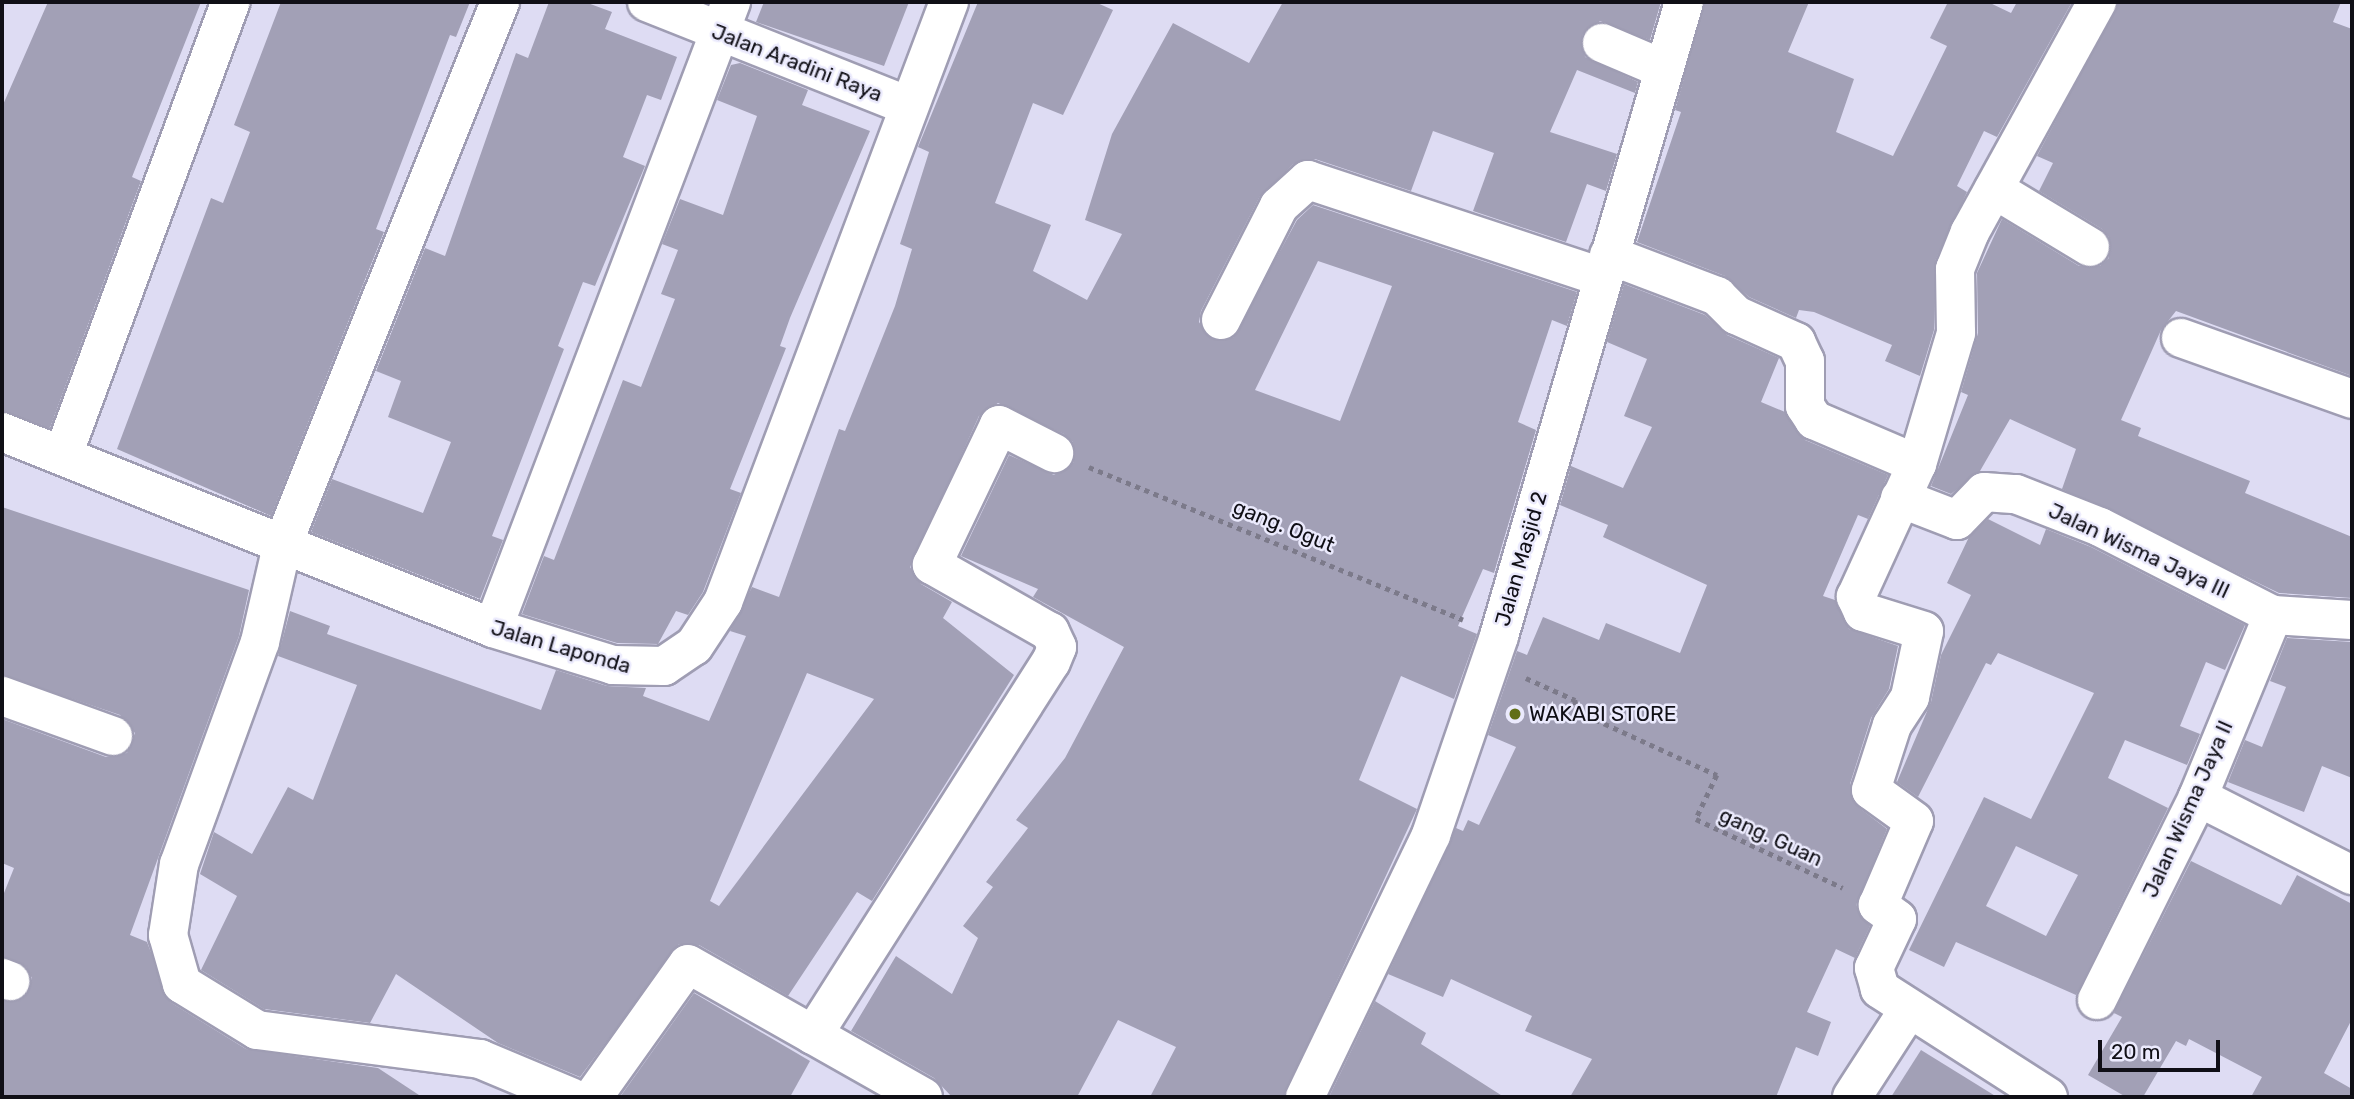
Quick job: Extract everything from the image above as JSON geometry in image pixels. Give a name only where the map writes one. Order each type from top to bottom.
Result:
[{"type":"street","points":[[63,454],[231,2]]},
{"type":"street","points":[[500,2],[282,546],[260,642],[179,864],[168,935],[182,984],[267,1033],[480,1059],[571,1097]]},
{"type":"street","name":"Jalan Aradini Raya","points":[[647,2],[724,18],[908,106]]},
{"type":"street","name":"Jalan Laponda","points":[[2,432],[63,454],[282,546],[493,628],[637,670],[664,666],[711,626],[949,2]]},
{"type":"street","name":"Jalan Masjid 2","points":[[1305,1097],[1431,835],[1495,649],[1604,265],[1684,2]]},
{"type":"street","points":[[2048,1097],[1907,1012],[1880,989],[1874,968],[1897,919],[1878,905],[1914,821],[1871,790],[1892,724],[1910,697],[1924,631],[1863,612],[1856,597],[1917,464],[1956,333],[1955,269],[1994,189],[2097,2]]},
{"type":"street","points":[[493,628],[724,18]]},
{"type":"street","points":[[1602,43],[1663,69]]},
{"type":"street","points":[[1221,320],[1279,206],[1308,180],[1717,296],[1736,314],[1796,342],[1805,361],[1805,405],[1814,420],[1917,464]]},
{"type":"street","points":[[1994,189],[2090,247]]},
{"type":"street","points":[[2181,338],[2352,399]]},
{"type":"street","points":[[813,1035],[1051,662],[1057,647],[1050,632],[932,565],[999,425],[1054,453]]},
{"type":"street","name":"Jalan Wisma Jaya III","points":[[1900,498],[1956,520],[1984,492],[2016,494],[2100,527],[2273,615],[2352,620]]},
{"type":"street","name":"Jalan Wisma Jaya II","points":[[2097,1000],[2198,797],[2273,615]]},
{"type":"street","points":[[2,696],[113,736]]},
{"type":"street","points":[[2198,797],[2352,875]]},
{"type":"street","points":[[593,1097],[688,964],[923,1097]]},
{"type":"street","points":[[1852,1097],[1907,1012]]},
{"type":"path","name":"gang. Ogut","points":[[1054,453],[1495,649]]},
{"type":"path","name":"gang. Guan","points":[[1495,649],[1575,700],[1577,711],[1717,775],[1696,819],[1878,905]]},
{"type":"building","points":[[48,2],[201,2],[132,177],[141,181],[50,428],[2,411],[2,107]]},
{"type":"building","points":[[281,2],[470,2],[456,37],[450,35],[376,229],[384,232],[271,516],[117,449],[211,198],[223,203],[250,132],[234,125]]},
{"type":"building","points":[[549,2],[585,2],[612,12],[605,29],[677,57],[661,100],[647,95],[623,157],[645,166],[595,286],[583,282],[558,346],[564,349],[492,536],[503,540],[480,599],[311,532],[332,479],[423,513],[451,442],[388,417],[401,381],[376,371],[425,248],[445,256],[516,53],[528,58]]},
{"type":"building","points":[[764,2],[909,2],[884,66],[756,22]]},
{"type":"building","points":[[978,2],[1095,2],[1113,10],[1063,115],[1033,103],[995,203],[1051,225],[1033,271],[1087,300],[1122,234],[1085,220],[1112,134],[1173,23],[1249,63],[1283,2],[1661,2],[1650,40],[1600,21],[1582,35],[1585,57],[1638,82],[1635,93],[1577,70],[1550,132],[1617,154],[1606,191],[1587,184],[1566,242],[1473,211],[1494,153],[1433,131],[1411,191],[1315,159],[1293,164],[1260,196],[1201,311],[1199,322],[1211,339],[1233,338],[1297,220],[1313,205],[1577,292],[1567,326],[1552,320],[1518,422],[1536,430],[1494,573],[1483,569],[1458,626],[1477,634],[1454,699],[1401,676],[1359,780],[1417,809],[1283,1097],[1150,1097],[1176,1047],[1118,1020],[1077,1097],[952,1097],[934,1078],[851,1031],[896,956],[952,994],[978,938],[963,926],[993,887],[986,882],[1028,828],[1016,820],[1065,758],[1124,647],[1033,597],[1038,589],[961,556],[1009,455],[1054,475],[1074,462],[1073,442],[1064,434],[998,403],[979,416],[910,567],[921,584],[952,602],[943,618],[1014,675],[872,901],[857,892],[788,996],[699,945],[679,944],[580,1077],[498,1043],[396,974],[370,1023],[264,1009],[201,970],[237,896],[200,874],[214,832],[252,854],[288,787],[313,800],[357,685],[278,656],[290,611],[330,626],[327,634],[541,710],[556,670],[607,686],[646,688],[643,696],[709,721],[746,636],[730,631],[752,587],[779,597],[839,429],[845,431],[895,306],[912,249],[900,244],[929,152],[918,147]],"holes":[[[1318,261],[1392,286],[1340,421],[1255,390]],[[807,673],[874,699],[719,906],[710,901]]]},
{"type":"building","points":[[1705,2],[1809,2],[1788,52],[1854,79],[1836,132],[1893,156],[1947,46],[1930,38],[1948,2],[1988,2],[2011,13],[2017,2],[2072,2],[1997,137],[1984,131],[1957,186],[1967,192],[1935,261],[1934,330],[1920,376],[1885,361],[1892,345],[1814,312],[1799,310],[1796,318],[1749,297],[1725,276],[1637,242],[1681,112],[1675,110]]},
{"type":"building","points":[[2119,2],[2341,2],[2333,22],[2352,29],[2352,376],[2176,311],[2161,330],[2121,420],[2141,428],[2138,436],[2250,481],[2245,493],[2352,537],[2352,598],[2279,593],[2062,489],[2076,449],[2010,419],[1980,471],[1951,494],[1931,486],[1968,395],[1961,392],[1978,333],[1977,273],[2002,219],[2079,266],[2100,266],[2109,258],[2109,237],[2102,229],[2039,191],[2053,163],[2037,156]]},
{"type":"building","points":[[740,63],[808,90],[802,105],[870,131],[790,318],[780,346],[786,348],[730,489],[741,493],[703,592],[688,615],[676,611],[658,644],[617,643],[522,614],[544,556],[554,560],[623,380],[641,387],[675,299],[661,294],[678,250],[662,244],[680,199],[723,215],[757,116],[717,100],[731,65]]},
{"type":"building","points":[[1624,284],[1705,315],[1727,335],[1779,358],[1761,402],[1785,412],[1805,440],[1888,475],[1868,519],[1858,515],[1823,596],[1835,600],[1849,629],[1898,646],[1889,689],[1871,718],[1850,784],[1858,807],[1887,829],[1856,905],[1870,926],[1855,958],[1836,949],[1807,1012],[1831,1022],[1818,1056],[1796,1047],[1776,1097],[1570,1097],[1592,1059],[1525,1031],[1532,1016],[1451,979],[1443,997],[1388,974],[1456,828],[1463,831],[1468,820],[1479,825],[1516,747],[1488,735],[1517,651],[1527,655],[1543,617],[1599,640],[1606,623],[1680,653],[1707,585],[1603,537],[1608,525],[1560,505],[1571,466],[1623,488],[1652,427],[1624,416],[1647,359],[1607,342]]},
{"type":"building","points":[[2,507],[249,590],[239,636],[130,935],[147,942],[170,1002],[246,1049],[378,1068],[422,1097],[2,1097],[2,1001],[23,998],[32,978],[26,967],[2,957],[2,898],[14,868],[2,863],[2,719],[106,757],[127,753],[135,733],[120,715],[2,675]]},
{"type":"building","points":[[1988,519],[2040,545],[2046,529],[2091,547],[2245,625],[2225,670],[2206,662],[2180,726],[2200,734],[2187,765],[2125,740],[2108,778],[2168,808],[2076,995],[1956,942],[1944,967],[1909,950],[1984,797],[2031,819],[2094,693],[1998,653],[1991,665],[1986,663],[1918,797],[1897,782],[1931,702],[1941,655],[1971,595],[1947,583],[1969,537]],"holes":[[[2016,846],[2078,875],[2046,936],[1986,906]]]},
{"type":"building","points":[[2287,638],[2352,642],[2352,778],[2322,766],[2304,812],[2228,782],[2245,740],[2262,747],[2286,687],[2270,681]]},
{"type":"building","points":[[2191,861],[2281,905],[2297,875],[2352,904],[2352,1019],[2324,1073],[2352,1089],[2352,1097],[2251,1097],[2262,1077],[2189,1039],[2186,1046],[2176,1041],[2143,1097],[2126,1097],[2088,1075],[2122,1017],[2114,1013]]},
{"type":"building","points":[[694,993],[810,1061],[790,1097],[620,1097]]},
{"type":"building","points":[[1375,1001],[1426,1033],[1421,1044],[1504,1097],[1329,1097]]},
{"type":"building","points":[[1921,1050],[1997,1097],[1891,1097]]},
{"type":"place","name":"WAKABI STORE","points":[[1515,714]]}]
